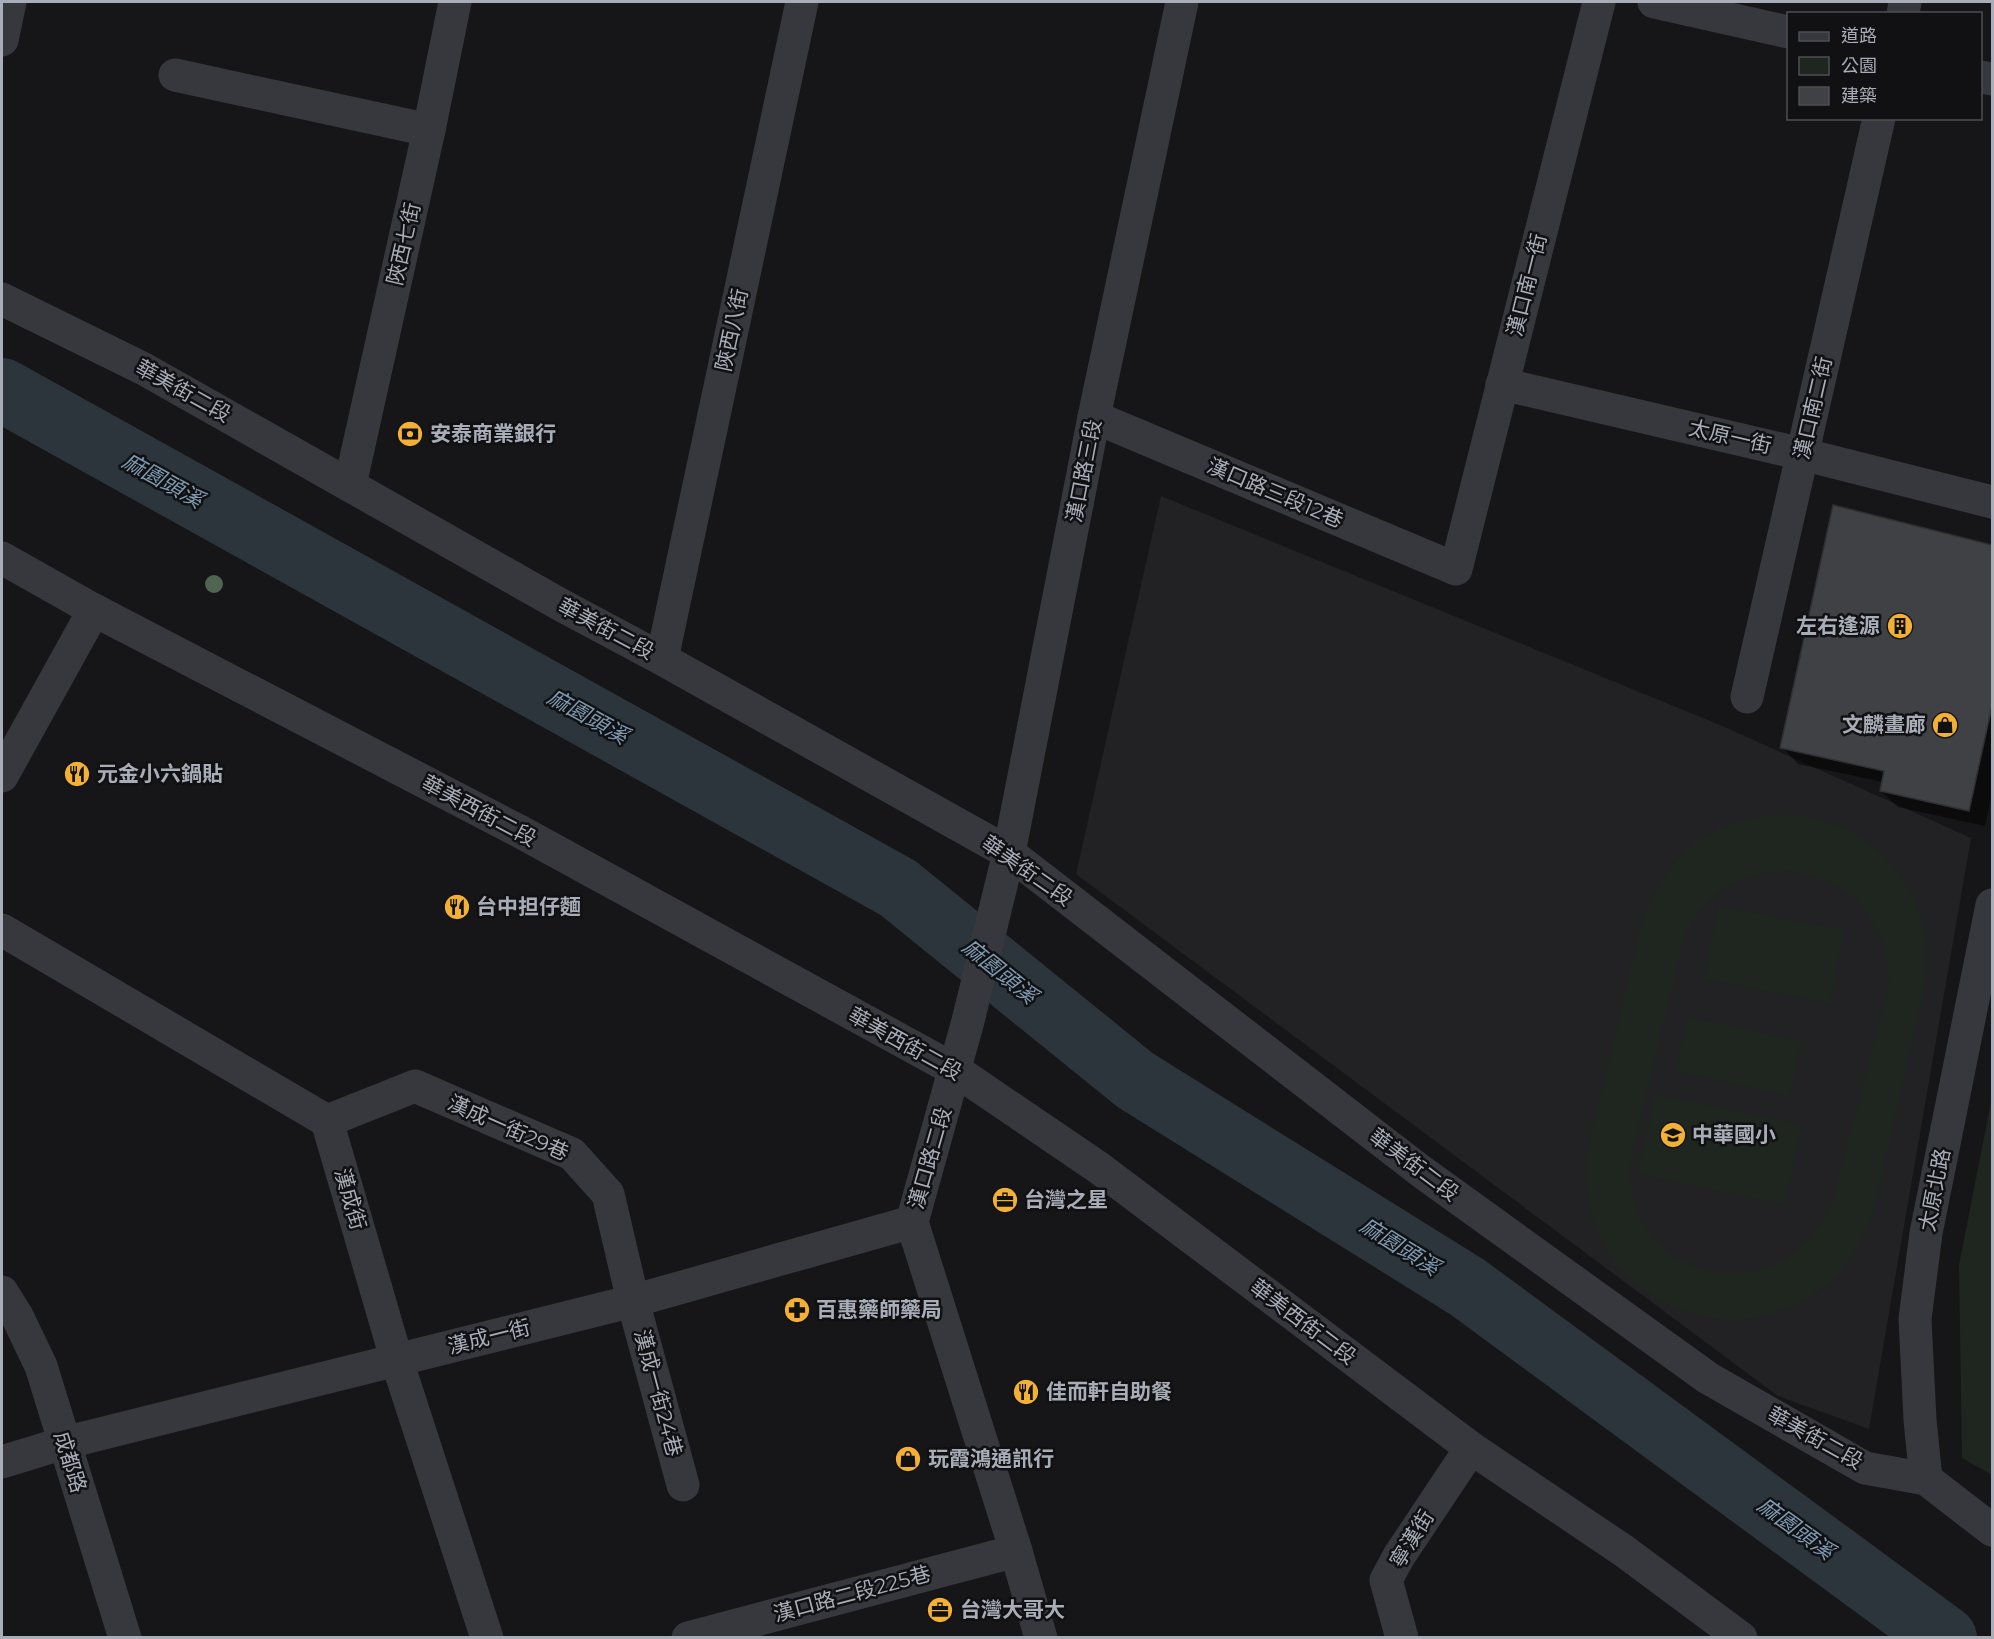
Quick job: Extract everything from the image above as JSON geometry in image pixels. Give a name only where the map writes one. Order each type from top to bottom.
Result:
[{"type":"street","points":[[2,40],[10,2]]},
{"type":"street","name":"陜西七街","points":[[350,485],[455,2]]},
{"type":"street","name":"陝西八街","points":[[662,659],[802,2]]},
{"type":"street","name":"漢口路三段","points":[[968,1021],[1009,853],[1094,417],[1182,2]]},
{"type":"street","name":"漢口南一街","points":[[1456,569],[1599,2]]},
{"type":"street","points":[[1654,2],[1787,32]]},
{"type":"street","points":[[175,75],[429,130]]},
{"type":"street","name":"漢口南二街","points":[[1747,697],[1879,120]]},
{"type":"street","name":"華美街二段","points":[[2,299],[144,369],[561,605],[1009,853],[1422,1172],[1708,1378],[1865,1468],[1926,1479],[1992,1530]]},
{"type":"street","name":"太原一街","points":[[1502,384],[1802,454],[1992,502]]},
{"type":"street","name":"漢口路三段12巷","points":[[1094,417],[1456,569]]},
{"type":"street","name":"華美西街二段","points":[[2,558],[94,610],[519,831],[955,1070],[1099,1168],[1471,1448],[1624,1551],[1741,1638]]},
{"type":"street","points":[[2,776],[94,610]]},
{"type":"street","name":"太原北路","points":[[1926,1479],[1920,1420],[1915,1319],[1926,1233],[1992,905]]},
{"type":"street","points":[[2,930],[327,1120]]},
{"type":"street","name":"漢口路二段","points":[[968,1021],[912,1222],[1016,1551],[1041,1638]]},
{"type":"street","name":"漢成一街29巷","points":[[327,1120],[415,1086],[572,1154],[608,1194],[633,1301]]},
{"type":"street","name":"漢成街","points":[[327,1120],[397,1361],[487,1638]]},
{"type":"street","name":"漢成一街","points":[[2,1462],[64,1443],[633,1301],[912,1222]]},
{"type":"street","name":"成都路","points":[[2,1292],[17,1316],[41,1366],[125,1638]]},
{"type":"street","name":"漢成一街24巷","points":[[633,1301],[683,1485]]},
{"type":"street","name":"寧漢街","points":[[1402,1638],[1386,1580],[1399,1556],[1471,1448]]},
{"type":"street","name":"漢口路二段225巷","points":[[688,1638],[1016,1551]]},
{"type":"shaded area","name":"中華國小","points":[[1161,496],[1720,725],[1971,838],[1869,1429],[1778,1396],[1076,874]]},
{"type":"green space","points":[[1794,814],[1828,822],[1848,830],[1876,849],[1899,874],[1916,903],[1926,935],[1927,963],[1924,991],[1873,1215],[1860,1241],[1845,1265],[1832,1280],[1801,1303],[1766,1316],[1730,1320],[1694,1314],[1660,1301],[1631,1279],[1607,1250],[1591,1215],[1585,1161],[1642,920],[1654,894],[1667,872],[1682,854],[1699,840],[1741,821]],"holes":[[[1788,871],[1811,876],[1849,894],[1874,923],[1887,963],[1889,987],[1832,1202],[1822,1222],[1808,1241],[1789,1256],[1768,1267],[1745,1272],[1721,1272],[1698,1267],[1676,1257],[1658,1242],[1643,1222],[1633,1193],[1630,1164],[1685,934],[1694,919],[1715,895],[1740,880],[1770,872]]]},
{"type":"green space","points":[[1718,906],[1844,930],[1830,1004],[1704,979]]},
{"type":"green space","points":[[1687,1017],[1801,1041],[1790,1096],[1676,1072]]},
{"type":"green space","points":[[1655,1094],[1802,1125],[1785,1205],[1638,1174]]},
{"type":"green space","points":[[1992,1097],[1992,1475],[1962,1458],[1959,1265]]},
{"type":"building","name":"左右逢源","points":[[1833,505],[1992,545],[1992,706],[1969,811],[1880,791],[1884,771],[1780,748]]},
{"type":"waterway","name":"麻園頭溪","points":[[2,390],[898,888],[1135,1080],[1467,1287],[1945,1638]]},
{"type":"place","name":"安泰商業銀行","points":[[410,434]]},
{"type":"place","name":"左右逢源","points":[[1900,626]]},
{"type":"place","name":"文麟畫廊","points":[[1945,725]]},
{"type":"place","name":"元金小六鍋貼","points":[[77,774]]},
{"type":"place","name":"台中担仔麵","points":[[457,907]]},
{"type":"place","name":"中華國小","points":[[1673,1135]]},
{"type":"place","name":"台灣之星","points":[[1005,1200]]},
{"type":"place","name":"百惠藥師藥局","points":[[797,1310]]},
{"type":"place","name":"佳而軒自助餐","points":[[1026,1392]]},
{"type":"place","name":"玩霞鴻通訊行","points":[[908,1459]]},
{"type":"place","name":"台灣大哥大","points":[[940,1610]]}]
